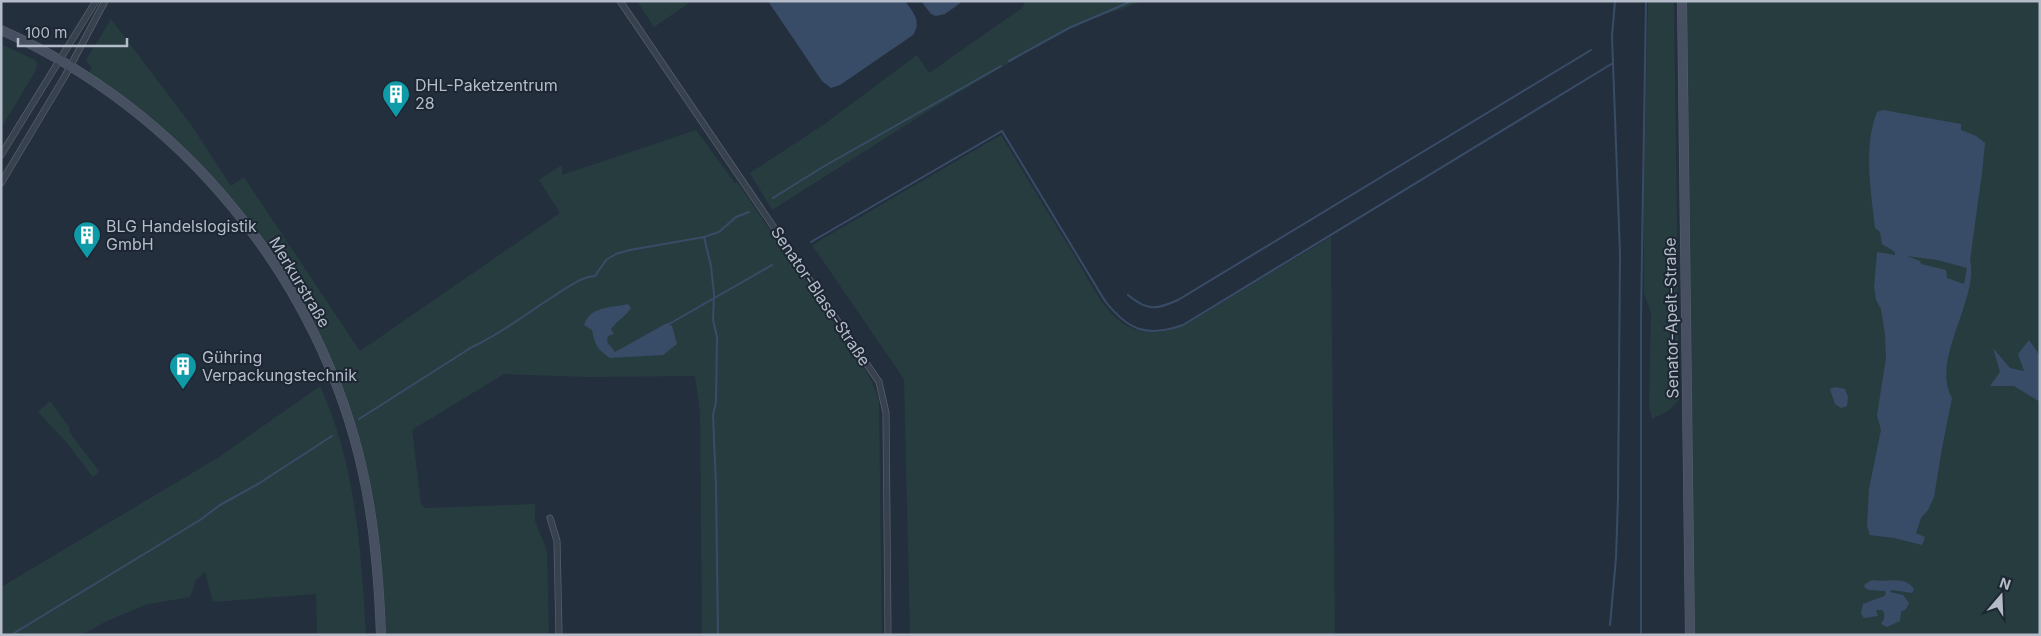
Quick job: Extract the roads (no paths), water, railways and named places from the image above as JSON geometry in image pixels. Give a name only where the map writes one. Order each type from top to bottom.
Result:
[{"type":"street","points":[[1,155],[96,1]]},
{"type":"street","points":[[1,183],[71,66],[105,1]]},
{"type":"street","name":"Senator-Blase-Straße","points":[[620,1],[879,382],[886,413],[888,635]]},
{"type":"street","name":"Senator-Apelt-Straße","points":[[1682,1],[1690,635]]},
{"type":"street","name":"Merkurstraße","points":[[1,30],[60,59],[134,110],[203,173],[233,208],[278,269],[298,304],[339,391],[362,471],[374,536],[381,635]]},
{"type":"street","points":[[550,518],[558,541],[560,635]]},
{"type":"water","points":[[768,1],[905,1],[917,21],[917,25],[913,35],[840,85],[831,88],[822,81]]},
{"type":"water","points":[[921,1],[963,1],[945,14],[936,16],[931,14]]},
{"type":"water","points":[[1883,110],[1961,124],[1961,130],[1976,136],[1985,143],[1970,260],[1971,276],[1968,293],[1950,348],[1947,366],[1947,383],[1952,398],[1934,497],[1928,510],[1921,518],[1916,533],[1925,537],[1922,545],[1894,538],[1870,535],[1867,526],[1869,489],[1881,430],[1877,415],[1886,358],[1881,309],[1876,300],[1874,287],[1877,252],[1895,255],[1895,252],[1882,244],[1880,232],[1875,228],[1869,155],[1870,140],[1877,112]],"holes":[[[1907,256],[1937,260],[1967,268],[1964,284],[1947,278],[1946,270],[1921,264],[1920,261]]]},
{"type":"water","points":[[628,304],[631,308],[611,329],[614,334],[608,336],[607,342],[615,352],[667,323],[672,326],[677,344],[663,355],[610,358],[606,355],[597,346],[592,330],[584,325],[591,314],[603,308]]},
{"type":"water","points":[[2029,340],[2040,356],[2040,402],[2014,386],[1990,386],[2000,372],[1993,348],[2010,368],[2024,371],[2018,354]]},
{"type":"water","points":[[1836,387],[1845,389],[1848,397],[1847,406],[1841,408],[1835,404],[1830,389]]},
{"type":"water","points":[[1872,580],[1906,582],[1914,589],[1912,593],[1892,590],[1890,592],[1903,595],[1909,603],[1906,609],[1901,612],[1900,621],[1887,627],[1881,624],[1885,617],[1882,610],[1876,610],[1878,616],[1864,618],[1861,614],[1863,604],[1884,596],[1886,593],[1885,591],[1869,590],[1864,587],[1865,584]]},
{"type":"waterway","points":[[1009,61],[1069,28],[1132,1]]},
{"type":"waterway","points":[[1610,625],[1616,558],[1618,498],[1620,254],[1612,36],[1615,1]]},
{"type":"waterway","points":[[1641,633],[1641,316],[1646,1]]},
{"type":"waterway","points":[[1128,295],[1141,304],[1152,307],[1164,306],[1178,300],[1591,50]]},
{"type":"waterway","points":[[811,242],[1002,131],[1105,301],[1113,311],[1130,325],[1139,329],[1148,331],[1170,329],[1183,325],[1613,63]]},
{"type":"waterway","points":[[773,198],[821,168],[1001,66]]},
{"type":"waterway","points":[[359,419],[472,347],[504,330],[574,283],[584,278],[595,276],[606,260],[616,254],[704,237],[719,232],[736,217],[749,212]]},
{"type":"waterway","points":[[704,237],[711,266],[714,294],[713,320],[717,337],[716,402],[713,415],[718,635]]},
{"type":"waterway","points":[[669,324],[772,265]]},
{"type":"waterway","points":[[11,635],[200,520],[220,505],[258,484],[332,436]]},
{"type":"place","name":"DHL-Paketzentrum 28","points":[[396,118]]},
{"type":"place","name":"BLG Handelslogistik GmbH","points":[[87,259]]},
{"type":"place","name":"Gühring Verpackungstechnik","points":[[183,390]]}]
